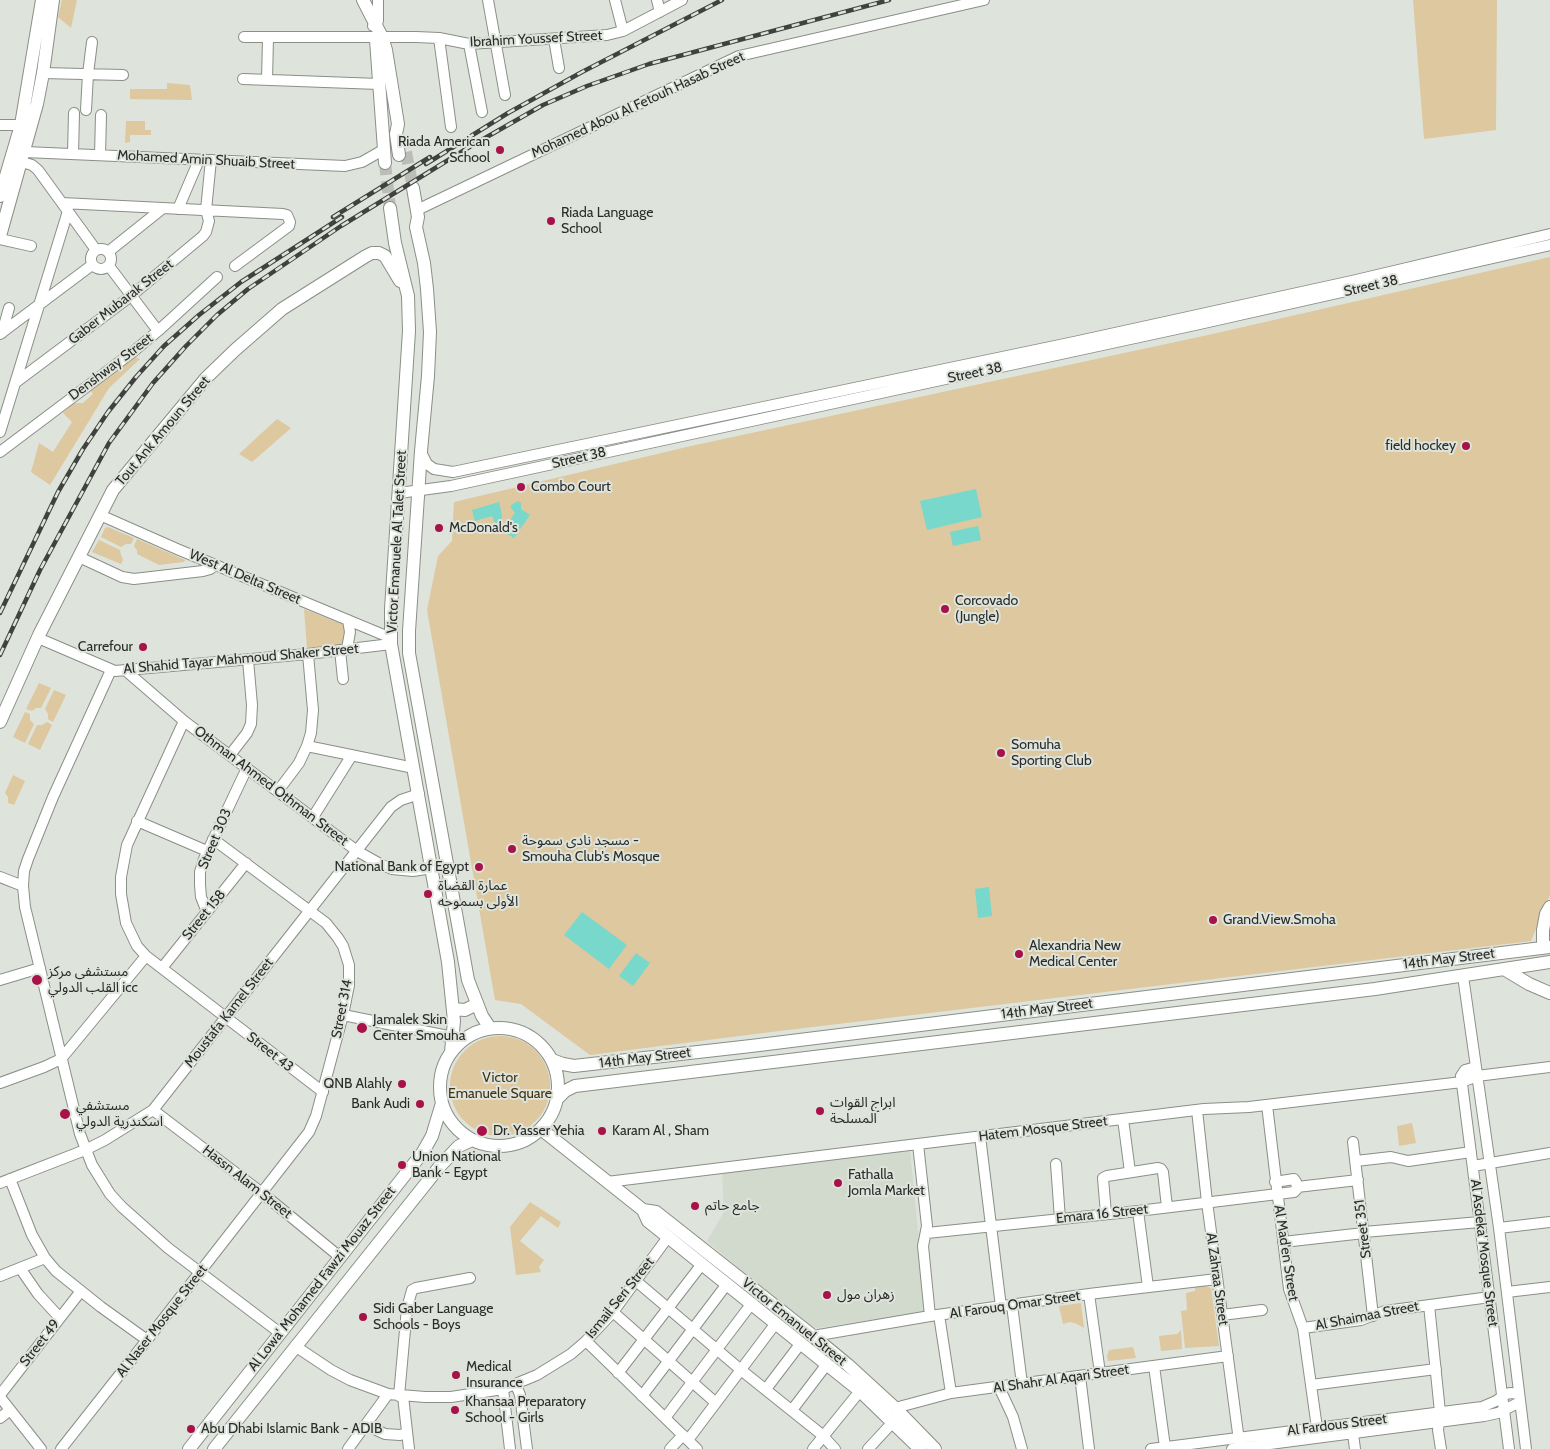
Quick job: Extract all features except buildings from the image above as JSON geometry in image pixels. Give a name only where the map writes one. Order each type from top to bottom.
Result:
[{"type":"main road","points":[[0,196],[21,125],[42,0]]},
{"type":"main road","points":[[0,238],[23,157],[43,73],[52,0]]},
{"type":"main road","points":[[366,5],[388,60],[398,124],[403,133],[402,153]]},
{"type":"main road","points":[[377,32],[385,163]]},
{"type":"main road","name":"Victor Emanuele Al Talet Street","points":[[416,227],[418,220],[417,210],[409,188],[410,216],[416,227],[426,280],[430,332],[410,624],[410,653],[468,980],[482,1016],[490,1028]]},
{"type":"main road","name":"Victor Emanuele Al Talet Street","points":[[390,208],[408,296],[409,331],[391,602],[391,641],[448,962],[453,1009],[451,1052]]},
{"type":"main road","name":"Tout Ank Amoun Street","points":[[0,722],[38,638],[117,485],[206,378],[282,309],[303,294],[372,253],[379,253],[385,256],[408,296]]},
{"type":"main road","points":[[409,331],[430,332]]},
{"type":"main road","name":"14th May Street","points":[[552,1060],[574,1066],[890,1029],[1546,947],[1542,930],[1550,907]]},
{"type":"main road","name":"14th May Street","points":[[558,1099],[565,1091],[575,1086],[1378,989],[1550,962]]},
{"type":"main road","name":"14th May Street","points":[[1504,969],[1529,984],[1550,993]]},
{"type":"main road","points":[[453,1009],[466,1010],[477,1004]]},
{"type":"main road","points":[[490,1028],[506,1028],[522,1032],[535,1040],[545,1049],[558,1075],[558,1099],[551,1115],[541,1129],[526,1140],[509,1145],[490,1145],[472,1140],[451,1121],[442,1103],[440,1083],[442,1072],[451,1052],[464,1039],[490,1028]]},
{"type":"main road","points":[[890,1029],[886,1037],[887,1045],[890,1049]]},
{"type":"main road","name":"Al Lowa' Mohamed Fawzi Mouaz Street","points":[[189,1449],[423,1152],[432,1136],[442,1103]]},
{"type":"main road","name":"Victor Emanuel Street","points":[[541,1129],[643,1210],[656,1212],[813,1336],[895,1408],[935,1449]]},
{"type":"main road","name":"Al Lowa' Mohamed Fawzi Mouaz Street","points":[[214,1449],[440,1166],[459,1146],[472,1140]]},
{"type":"main road","points":[[423,1152],[432,1150],[440,1156],[440,1166]]},
{"type":"main road","name":"Victor Emanuel Street","points":[[643,1210],[648,1222],[860,1391],[918,1448]]},
{"type":"street","points":[[377,32],[378,0]]},
{"type":"street","points":[[488,0],[505,95]]},
{"type":"street","points":[[615,0],[623,31]]},
{"type":"street","points":[[657,0],[660,12]]},
{"type":"street","name":"Ibrahim Youssef Street","points":[[244,37],[268,38],[377,32],[394,36],[439,38],[469,44],[613,34],[623,31],[682,0]]},
{"type":"street","name":"Mohamed Abou Al Fetouh Hasab Street","points":[[417,210],[738,56],[984,0]]},
{"type":"street","points":[[267,80],[268,38]]},
{"type":"street","points":[[439,38],[451,126]]},
{"type":"street","points":[[554,38],[559,68]]},
{"type":"street","points":[[86,110],[92,42]]},
{"type":"street","points":[[469,44],[482,112]]},
{"type":"street","points":[[43,73],[123,75]]},
{"type":"street","points":[[243,79],[379,84]]},
{"type":"street","points":[[74,114],[74,154]]},
{"type":"street","points":[[100,116],[100,155]]},
{"type":"street","points":[[0,125],[21,125]]},
{"type":"street","name":"Mohamed Amin Shuaib Street","points":[[23,157],[74,154],[345,166],[362,162],[383,150]]},
{"type":"street","points":[[23,157],[38,170],[96,250]]},
{"type":"street","points":[[178,209],[200,160]]},
{"type":"street","name":"Gaber Mubarak Street","points":[[14,383],[131,296],[203,236],[208,226],[206,210],[211,160]]},
{"type":"street","points":[[65,207],[163,208],[283,214],[289,217],[290,222],[288,226],[235,266]]},
{"type":"street","points":[[0,432],[65,207]]},
{"type":"street","points":[[108,252],[163,208]]},
{"type":"street","name":"Street 38","points":[[421,452],[427,464],[434,469],[453,472],[1075,347],[1550,234]]},
{"type":"street","points":[[0,238],[31,246]]},
{"type":"street","name":"Street 38","points":[[399,493],[451,486],[1075,347],[1550,245]]},
{"type":"street","points":[[101,249],[108,252],[111,259],[108,266],[100,270],[92,265],[91,256],[96,250],[101,249]]},
{"type":"street","points":[[1,333],[92,265]]},
{"type":"street","points":[[108,266],[158,331]]},
{"type":"street","name":"Denshway Street","points":[[0,452],[158,331],[217,277]]},
{"type":"street","points":[[1,333],[9,308]]},
{"type":"street","name":"West Al Delta Street","points":[[100,515],[348,620],[391,641]]},
{"type":"street","points":[[79,557],[122,577],[134,580],[203,571],[215,565]]},
{"type":"street","points":[[343,679],[343,650],[350,632],[348,620]]},
{"type":"street","name":"Al Shahid Tayar Mahmoud Shaker Street","points":[[38,638],[110,670],[308,654],[391,641]]},
{"type":"street","points":[[278,791],[299,763],[311,733],[313,710],[308,654]]},
{"type":"street","points":[[230,755],[247,734],[251,724],[252,705],[248,660]]},
{"type":"street","points":[[110,670],[38,833],[26,865],[23,886],[25,907],[80,1134],[85,1150],[100,1180],[122,1207],[147,1231],[280,1333]]},
{"type":"street","name":"Othman Ahmed Othman Street","points":[[125,670],[184,721],[357,851],[392,869],[413,871],[432,868]]},
{"type":"street","name":"Street 43","points":[[184,721],[127,845],[123,861],[121,894],[126,923],[131,935],[146,956],[323,1092]]},
{"type":"street","points":[[307,746],[414,768]]},
{"type":"street","points":[[313,817],[352,755]]},
{"type":"street","name":"Street 303","points":[[207,912],[201,897],[200,872],[207,851],[247,768]]},
{"type":"street","name":"Moustafa Kamel Street","points":[[5,1181],[85,1150],[153,1110],[394,804],[419,794]]},
{"type":"street","points":[[137,821],[207,851]]},
{"type":"street","name":"Street 314","points":[[214,839],[326,923],[338,938],[347,955],[349,975],[343,1015],[316,1116],[309,1132],[262,1193]]},
{"type":"street","name":"Street 158","points":[[162,968],[246,862]]},
{"type":"street","points":[[0,877],[23,886]]},
{"type":"street","points":[[0,1083],[44,1068],[61,1059],[146,956]]},
{"type":"street","points":[[0,980],[40,968]]},
{"type":"street","name":"Al Asdeka' Mosque Street","points":[[1463,976],[1499,1228],[1526,1449]]},
{"type":"street","points":[[343,1015],[453,1037]]},
{"type":"street","name":"Hatem Mosque Street","points":[[607,1182],[1197,1110],[1267,1105],[1462,1082],[1477,1072],[1550,1067]]},
{"type":"street","name":"Al Asdeka' Mosque Street","points":[[1462,1082],[1509,1449]]},
{"type":"street","name":"Al Mad'en Street","points":[[1267,1105],[1289,1290],[1303,1328],[1317,1428]]},
{"type":"street","name":"Hassn Alam Street","points":[[153,1110],[262,1193],[340,1257]]},
{"type":"street","name":"Al Zahraa Street","points":[[1197,1110],[1207,1202],[1228,1356],[1237,1445]]},
{"type":"street","points":[[1123,1119],[1130,1172]]},
{"type":"street","points":[[980,1136],[991,1226],[1022,1384]]},
{"type":"street","name":"Street 351","points":[[1353,1142],[1373,1316]]},
{"type":"street","points":[[918,1144],[927,1233],[923,1246],[951,1394]]},
{"type":"street","points":[[1356,1161],[1391,1157],[1408,1161],[1471,1152]]},
{"type":"street","points":[[1473,1166],[1550,1153]]},
{"type":"street","points":[[1056,1164],[1060,1219]]},
{"type":"street","points":[[1106,1214],[1103,1178],[1158,1168],[1162,1169],[1167,1207]]},
{"type":"street","points":[[1275,1182],[1294,1179],[1297,1187],[1358,1180]]},
{"type":"street","points":[[5,1181],[45,1258],[56,1271],[148,1340]]},
{"type":"street","name":"Emara 16 Street","points":[[927,1233],[1138,1211],[1277,1194],[1296,1191],[1297,1187]]},
{"type":"street","name":"Al Naser Mosque Street","points":[[61,1449],[262,1193]]},
{"type":"street","points":[[1138,1211],[1148,1287]]},
{"type":"street","points":[[1283,1242],[1480,1222]]},
{"type":"street","points":[[1499,1228],[1550,1222]]},
{"type":"street","name":"Ismail Seri Street","points":[[295,1346],[350,1380],[397,1396],[451,1396],[503,1389],[554,1364],[586,1341],[612,1312],[668,1237]]},
{"type":"street","points":[[0,1276],[45,1258]]},
{"type":"street","points":[[618,1372],[702,1264]]},
{"type":"street","points":[[20,1268],[38,1294],[60,1318]]},
{"type":"street","points":[[409,1449],[407,1433],[397,1396],[407,1308],[411,1292],[416,1288],[470,1278]]},
{"type":"street","name":"Al Farouq Omar Street","points":[[813,1336],[1088,1294],[1217,1279]]},
{"type":"street","points":[[636,1281],[741,1370],[824,1436],[835,1449]]},
{"type":"street","points":[[642,1396],[727,1284]]},
{"type":"street","points":[[1507,1292],[1550,1287]]},
{"type":"street","name":"Street 49","points":[[0,1396],[81,1291]]},
{"type":"street","points":[[1088,1294],[1100,1373]]},
{"type":"street","name":"Al Shaimaa Street","points":[[1303,1328],[1361,1320],[1384,1310],[1490,1297]]},
{"type":"street","points":[[665,1418],[752,1304]]},
{"type":"street","points":[[1429,1305],[1440,1417],[1440,1449]]},
{"type":"street","points":[[1222,1315],[1262,1310]]},
{"type":"street","points":[[612,1312],[716,1403]]},
{"type":"street","points":[[670,1449],[685,1438],[716,1403],[776,1323]]},
{"type":"street","points":[[586,1341],[697,1449]]},
{"type":"street","points":[[766,1389],[802,1343]]},
{"type":"street","name":"Al Shahr Al Aqari Street","points":[[895,1408],[951,1394],[1228,1356]]},
{"type":"street","points":[[792,1410],[827,1364]]},
{"type":"street","points":[[1154,1366],[1165,1447]]},
{"type":"street","points":[[1311,1385],[1436,1369]]},
{"type":"street","points":[[1080,1376],[1089,1449]]},
{"type":"street","points":[[516,1384],[520,1394],[527,1449]]},
{"type":"street","points":[[999,1387],[1013,1417],[1022,1449]]},
{"type":"street","points":[[503,1389],[510,1449]]},
{"type":"street","points":[[813,1449],[860,1391]]},
{"type":"street","name":"Al Fardous Street","points":[[1151,1449],[1237,1445],[1353,1434],[1440,1417],[1490,1405],[1502,1396],[1511,1393],[1520,1398],[1504,1410],[1491,1415],[1440,1417],[1317,1428],[1237,1445]]},
{"type":"street","points":[[0,1396],[41,1449]]},
{"type":"street","points":[[348,1449],[367,1424],[397,1396]]},
{"type":"street","points":[[0,1418],[10,1410]]},
{"type":"street","points":[[868,1449],[893,1422]]},
{"type":"street","points":[[367,1424],[386,1434],[407,1433]]},
{"type":"street","points":[[1353,1434],[1355,1449]]},
{"type":"shaded area","points":[[910,1150],[926,1312],[810,1329],[707,1241],[724,1212],[722,1171]]},
{"type":"green space","points":[[62,0],[77,0],[71,28],[58,17]]},
{"type":"green space","points":[[1413,0],[1497,0],[1496,130],[1424,139]]},
{"type":"green space","points":[[167,83],[190,85],[192,100],[130,99],[130,89],[167,89]]},
{"type":"green space","points":[[126,121],[145,121],[145,130],[151,130],[151,135],[130,135],[130,142],[125,143]]},
{"type":"green space","name":"Somuha Sporting Club","points":[[1550,257],[1550,895],[1531,941],[590,1055],[521,1004],[495,1000],[427,610],[438,556],[452,541],[454,502],[691,446],[1208,335]]},
{"type":"green space","points":[[135,357],[140,359],[109,388],[50,485],[31,472],[39,443],[53,452],[72,422],[63,413],[73,403],[83,403],[93,394],[90,390]]},
{"type":"green space","points":[[277,419],[291,428],[252,462],[239,454]]},
{"type":"green space","points":[[108,527],[134,538],[131,544],[121,547],[101,537],[105,528]]},
{"type":"green space","points":[[137,539],[185,560],[184,562],[159,565],[137,554],[134,546]]},
{"type":"green space","points":[[99,540],[120,550],[123,560],[121,564],[92,552]]},
{"type":"green space","points":[[304,609],[344,625],[347,639],[342,646],[307,648]]},
{"type":"green space","points":[[39,683],[51,688],[41,708],[36,708],[32,711],[26,709]]},
{"type":"green space","points":[[54,690],[66,695],[53,722],[48,719],[45,709]]},
{"type":"green space","points":[[25,712],[30,714],[30,720],[34,724],[25,743],[13,737]]},
{"type":"green space","points":[[47,722],[52,725],[40,750],[28,744],[37,725]]},
{"type":"green space","points":[[13,775],[25,781],[14,805],[8,803],[8,797],[5,793]]},
{"type":"green space","name":"Victor Emanuele Square","points":[[500,1036],[519,1040],[535,1051],[546,1067],[550,1086],[546,1105],[535,1121],[519,1132],[500,1136],[481,1132],[465,1121],[454,1105],[450,1086],[454,1067],[465,1051],[481,1040]]},
{"type":"green space","points":[[1412,1123],[1416,1143],[1399,1146],[1397,1126]]},
{"type":"green space","points":[[530,1202],[561,1222],[558,1228],[541,1216],[520,1241],[544,1260],[539,1267],[541,1272],[516,1275],[510,1227]]},
{"type":"green space","points":[[1195,1286],[1211,1288],[1219,1346],[1185,1348],[1181,1311],[1187,1310],[1186,1293],[1195,1291]]},
{"type":"green space","points":[[1081,1303],[1084,1328],[1070,1322],[1063,1324],[1059,1306]]},
{"type":"green space","points":[[1181,1330],[1182,1349],[1161,1351],[1159,1336],[1177,1334]]},
{"type":"green space","points":[[1133,1347],[1136,1358],[1108,1361],[1109,1350]]},
{"type":"water","points":[[976,489],[982,517],[927,530],[920,501]]},
{"type":"water","points":[[518,501],[521,503],[521,509],[530,515],[514,538],[502,531],[515,513],[511,505]]},
{"type":"water","points":[[499,502],[502,521],[496,523],[492,516],[475,521],[472,510]]},
{"type":"water","points":[[978,526],[981,540],[953,546],[950,532]]},
{"type":"water","points":[[989,887],[992,916],[978,918],[975,889]]},
{"type":"water","points":[[582,912],[627,945],[609,969],[564,935]]},
{"type":"water","points":[[636,953],[650,963],[633,986],[619,976]]},
{"type":"tunnel","points":[[406,152],[413,188]]},
{"type":"tunnel","points":[[385,163],[390,208]]},
{"type":"railway","points":[[426,164],[508,113],[582,72],[722,0]]},
{"type":"railway","points":[[0,655],[40,570],[109,443],[153,383],[186,346],[217,315],[248,289],[341,226],[471,146],[543,105],[587,86],[649,64],[889,0]]},
{"type":"railway","points":[[333,217],[430,157]]},
{"type":"railway","points":[[0,613],[58,492],[83,449],[108,412],[136,377],[164,346],[241,282],[342,217]]},
{"type":"place","name":"Riada American School","points":[[500,150]]},
{"type":"place","name":"Riada Language School","points":[[551,221]]},
{"type":"place","name":"field hockey","points":[[1466,446]]},
{"type":"place","name":"Combo Court","points":[[521,487]]},
{"type":"place","name":"McDonald's","points":[[439,528]]},
{"type":"place","name":"Corcovado (Jungle)","points":[[945,609]]},
{"type":"place","name":"Carrefour","points":[[143,647]]},
{"type":"place","name":"Somuha Sporting Club","points":[[1001,753]]},
{"type":"place","name":"مسجد نادى سموحة - Smouha Club's Mosque","points":[[512,849]]},
{"type":"place","name":"National Bank of Egypt","points":[[479,867]]},
{"type":"place","name":"عمارة القضاة الأولى بسموحه","points":[[428,894]]},
{"type":"place","name":"Grand.View.Smoha","points":[[1213,920]]},
{"type":"place","name":"Alexandria New Medical Center","points":[[1019,954]]},
{"type":"place","name":"مستشفى مركز القلب الدولي icc","points":[[37,980]]},
{"type":"place","name":"Jamalek Skin Center Smouha","points":[[362,1028]]},
{"type":"place","name":"QNB Alahly","points":[[402,1084]]},
{"type":"place","name":"Bank Audi","points":[[420,1104]]},
{"type":"place","name":"ابراج القوات المسلحة","points":[[820,1111]]},
{"type":"place","name":"مستشفي اسكندرية الدولي","points":[[65,1114]]},
{"type":"place","name":"Dr. Yasser Yehia","points":[[482,1131]]},
{"type":"place","name":"Karam Al , Sham","points":[[602,1131]]},
{"type":"place","name":"Union National Bank - Egypt","points":[[402,1165]]},
{"type":"place","name":"Fathalla Jomla Market","points":[[838,1183]]},
{"type":"place","name":"جامع حاتم","points":[[695,1206]]},
{"type":"place","name":"زهران مول","points":[[827,1295]]},
{"type":"place","name":"Sidi Gaber Language Schools - Boys","points":[[363,1317]]},
{"type":"place","name":"Medical Insurance","points":[[456,1375]]},
{"type":"place","name":"Khansaa Preparatory School - Girls","points":[[455,1410]]},
{"type":"place","name":"Abu Dhabi Islamic Bank - ADIB","points":[[191,1429]]}]
